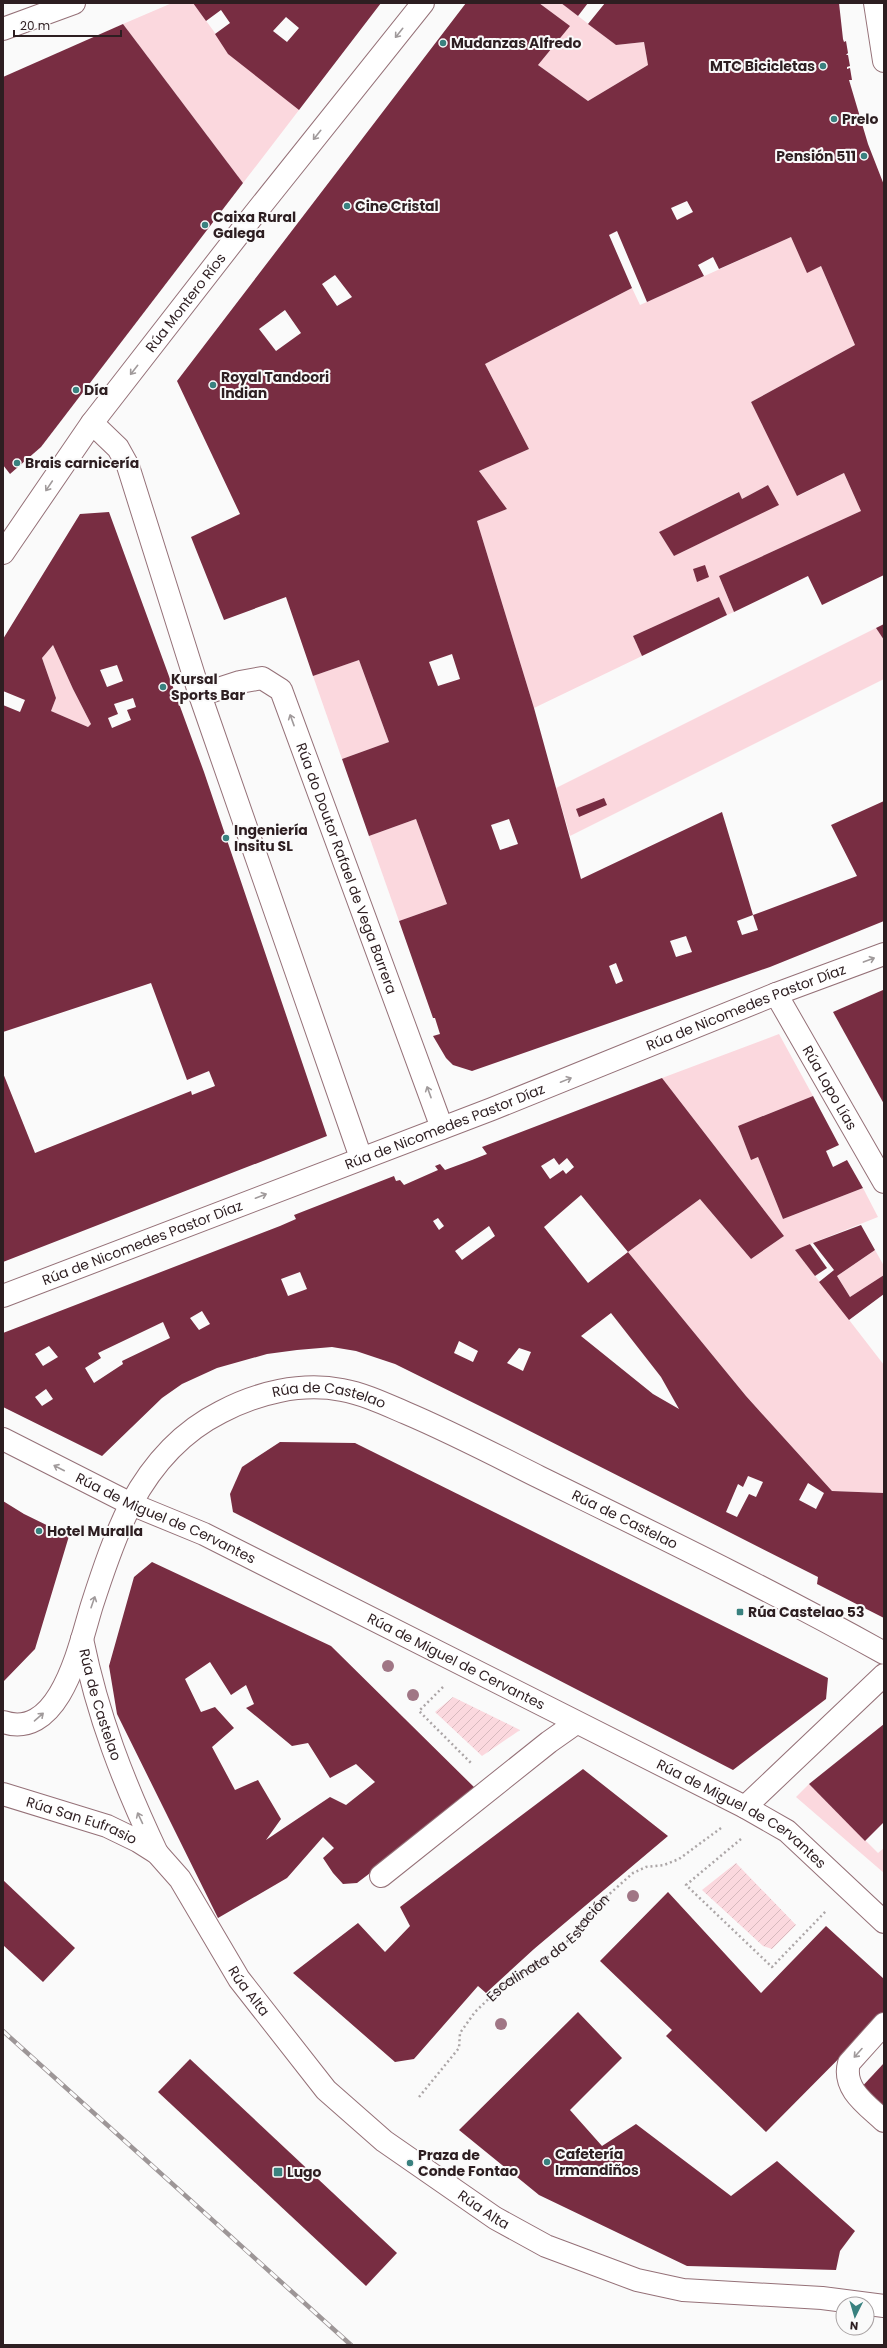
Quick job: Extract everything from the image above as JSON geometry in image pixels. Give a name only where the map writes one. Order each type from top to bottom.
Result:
[{"type":"street","points":[[3,29],[74,3]]},
{"type":"street","name":"Rúa Montero Ríos","points":[[3,553],[92,423],[247,223],[423,3]]},
{"type":"street","points":[[875,3],[884,61]]},
{"type":"street","points":[[92,423],[118,448],[128,466],[200,695],[361,1158]]},
{"type":"street","name":"Rúa do Doutor Rafael de Vega Barrera","points":[[200,695],[240,682],[262,678],[281,690],[442,1128]]},
{"type":"street","name":"Rúa de Nicomedes Pastor Díaz","points":[[3,1296],[442,1128],[776,994],[884,954]]},
{"type":"street","name":"Rúa Lopo Lías","points":[[776,994],[884,1182]]},
{"type":"street","name":"Rúa de Castelao","points":[[157,1853],[121,1774],[108,1739],[99,1712],[82,1639],[111,1553],[131,1504],[152,1471],[171,1447],[187,1433],[221,1411],[248,1399],[271,1393],[303,1388],[339,1389],[364,1395],[438,1426],[764,1588],[884,1653]]},
{"type":"street","name":"Rúa de Miguel de Cervantes","points":[[3,1440],[131,1504],[204,1534],[745,1807],[788,1831],[884,1922]]},
{"type":"street","points":[[3,1722],[20,1726],[34,1721],[56,1700],[68,1680],[82,1639]]},
{"type":"street","points":[[745,1807],[884,1675]]},
{"type":"street","points":[[381,1876],[549,1742],[576,1723]]},
{"type":"street","name":"Rúa San Eufrasio","points":[[3,1794],[107,1826],[138,1841],[157,1853]]},
{"type":"street","name":"Rúa Alta","points":[[157,1853],[180,1879],[239,1979],[326,2090],[384,2141],[495,2218],[546,2246],[637,2280],[682,2290],[822,2298],[884,2306]]},
{"type":"street","points":[[884,2024],[849,2063],[847,2071],[849,2085],[855,2094],[884,2121]]},
{"type":"path","points":[[447,1683],[419,1711],[474,1766]]},
{"type":"path","points":[[747,1834],[686,1885],[772,1967],[828,1910]]},
{"type":"path","name":"Escalinata da Estación","points":[[419,2097],[459,2048],[460,2033],[475,2012],[504,1984],[547,1958],[575,1935],[585,1920],[606,1897],[633,1873],[646,1867],[664,1865],[679,1859],[711,1836]]},
{"type":"shaded area","points":[[172,3],[193,3],[229,52],[299,110],[243,183],[123,24]]},
{"type":"shaded area","points":[[539,3],[561,3],[616,45],[644,42],[648,65],[588,101],[538,65],[569,26]]},
{"type":"shaded area","points":[[791,237],[807,272],[821,266],[855,345],[751,402],[798,496],[844,473],[861,511],[719,576],[734,612],[727,615],[719,597],[633,636],[642,656],[534,708],[477,521],[507,509],[479,471],[529,449],[485,364],[632,288],[640,305]],"holes":[[[768,485],[778,505],[674,556],[659,532],[738,492],[742,499]]]},
{"type":"shaded area","points":[[876,628],[884,640],[884,679],[570,836],[556,788]]},
{"type":"shaded area","points":[[53,645],[91,724],[88,727],[51,711],[56,698],[42,658]]},
{"type":"shaded area","points":[[359,660],[389,742],[342,759],[313,676]]},
{"type":"shaded area","points":[[416,819],[447,904],[399,921],[369,836]]},
{"type":"shaded area","points":[[779,1034],[813,1096],[738,1126],[751,1159],[758,1157],[783,1219],[863,1188],[878,1217],[795,1250],[884,1365],[884,1493],[832,1491],[746,1396],[628,1252],[700,1199],[751,1259],[784,1236],[662,1078]]},
{"type":"shaded area","points":[[875,1250],[884,1266],[884,1275],[850,1297],[837,1276]]},
{"type":"shaded area","points":[[453,1697],[520,1730],[482,1756],[435,1712]]},
{"type":"shaded area","points":[[809,1784],[878,1853],[884,1848],[884,1873],[796,1797]]},
{"type":"shaded area","points":[[736,1863],[796,1925],[772,1949],[763,1946],[702,1890]]},
{"type":"building","points":[[193,3],[381,3],[299,110],[228,54],[215,34],[230,23],[221,10],[206,21]],"holes":[[[286,17],[299,28],[287,42],[273,31]]]},
{"type":"building","points":[[466,3],[539,3],[570,26],[538,65],[588,101],[648,65],[644,42],[616,45],[588,24],[605,3],[839,3],[843,39],[844,42],[846,41],[848,53],[846,55],[848,55],[850,66],[847,67],[847,69],[850,68],[852,80],[849,80],[868,144],[884,185],[884,575],[822,605],[808,576],[734,612],[719,576],[861,511],[844,473],[797,496],[751,402],[855,345],[821,266],[807,273],[791,237],[719,269],[713,257],[698,265],[704,276],[647,302],[617,231],[609,235],[632,288],[485,364],[529,449],[479,471],[507,509],[477,521],[534,708],[581,879],[722,812],[753,915],[857,876],[831,825],[884,801],[884,921],[770,967],[472,1071],[453,1065],[446,1058],[433,1036],[440,1034],[399,921],[447,904],[416,819],[369,836],[342,759],[389,742],[359,660],[313,676],[286,597],[224,620],[191,537],[240,514],[177,381]],"holes":[[[687,201],[693,212],[677,220],[671,208]],[[335,275],[352,297],[337,306],[322,284]],[[285,310],[301,333],[276,351],[259,329]],[[452,654],[460,679],[438,686],[429,662]],[[509,819],[518,844],[500,850],[491,825]],[[753,915],[758,930],[742,935],[737,921]],[[686,936],[692,952],[676,957],[670,941]],[[616,963],[623,981],[616,984],[609,966]]]},
{"type":"building","points":[[561,3],[588,3],[578,16]]},
{"type":"building","points":[[123,24],[243,183],[41,447],[10,474],[3,465],[3,77]]},
{"type":"building","points":[[768,485],[779,505],[674,556],[659,532],[739,492],[742,499]]},
{"type":"building","points":[[109,512],[204,772],[327,1136],[3,1262],[3,1073],[35,1153],[191,1091],[192,1095],[215,1086],[209,1071],[187,1080],[151,983],[3,1032],[3,705],[20,712],[25,700],[3,691],[3,639],[80,514]],"holes":[[[53,645],[91,724],[88,727],[51,711],[56,698],[42,658]],[[117,665],[123,681],[107,687],[100,670]],[[133,698],[136,707],[127,710],[131,720],[112,728],[108,718],[118,714],[114,704]]]},
{"type":"building","points":[[705,565],[709,577],[697,582],[693,569]]},
{"type":"building","points":[[719,597],[727,615],[642,656],[633,636]]},
{"type":"building","points":[[884,624],[884,640],[876,628]]},
{"type":"building","points":[[604,798],[607,805],[579,817],[576,809]]},
{"type":"building","points":[[883,990],[884,993],[884,1104],[833,1012]]},
{"type":"building","points":[[662,1078],[784,1236],[751,1259],[700,1199],[628,1252],[746,1396],[832,1491],[884,1493],[884,1618],[817,1584],[818,1577],[502,1417],[395,1364],[356,1351],[332,1347],[297,1350],[267,1354],[217,1368],[182,1384],[162,1398],[102,1456],[3,1407],[3,1333],[280,1226],[296,1219],[294,1215],[394,1176],[396,1181],[400,1180],[404,1185],[438,1170],[435,1166],[440,1164],[445,1170],[472,1160],[487,1154],[482,1147]],"holes":[[[554,1158],[559,1165],[567,1158],[574,1167],[566,1174],[563,1170],[550,1179],[541,1166]],[[581,1195],[628,1252],[588,1283],[544,1227]],[[438,1218],[444,1226],[439,1230],[433,1221]],[[489,1226],[495,1236],[462,1260],[455,1251]],[[300,1272],[307,1289],[288,1296],[281,1279]],[[202,1311],[210,1324],[199,1330],[190,1318]],[[611,1313],[661,1377],[679,1409],[653,1394],[581,1336]],[[163,1322],[170,1338],[122,1361],[123,1364],[94,1383],[85,1368],[101,1358],[98,1353]],[[459,1341],[478,1351],[473,1362],[454,1353]],[[49,1346],[58,1357],[43,1366],[35,1354]],[[519,1348],[531,1352],[523,1371],[507,1363]],[[46,1389],[53,1399],[42,1406],[35,1397]],[[748,1476],[763,1482],[756,1497],[749,1494],[737,1517],[726,1512],[738,1484],[743,1487]],[[808,1483],[824,1493],[816,1509],[799,1500]]]},
{"type":"building","points":[[813,1096],[839,1145],[826,1151],[833,1167],[847,1160],[863,1188],[783,1219],[758,1157],[751,1160],[738,1126]]},
{"type":"building","points":[[861,1225],[875,1250],[837,1276],[850,1297],[884,1275],[884,1294],[849,1320],[819,1282],[834,1270],[813,1243]]},
{"type":"building","points":[[810,1244],[827,1268],[815,1276],[795,1250]]},
{"type":"building","points":[[280,1442],[355,1443],[828,1678],[826,1699],[733,1770],[233,1512],[230,1494],[242,1467]]},
{"type":"building","points":[[3,1501],[24,1514],[69,1536],[35,1649],[3,1682]]},
{"type":"building","points":[[152,1562],[331,1646],[478,1791],[357,1883],[343,1884],[333,1873],[323,1858],[334,1848],[323,1837],[287,1878],[218,1918],[117,1714],[109,1666],[134,1577]],"holes":[[[210,1662],[231,1695],[246,1685],[254,1704],[246,1708],[292,1746],[308,1743],[330,1778],[356,1764],[375,1782],[346,1805],[330,1797],[266,1840],[281,1819],[258,1780],[235,1790],[212,1747],[234,1728],[215,1707],[201,1712],[185,1679]]]},
{"type":"building","points":[[884,1724],[884,1822],[865,1841],[809,1784]]},
{"type":"building","points":[[583,1769],[668,1836],[534,1949],[486,1993],[478,1986],[414,2059],[395,2062],[293,1973],[358,1923],[385,1952],[410,1926],[400,1907]]},
{"type":"building","points":[[3,1880],[75,1948],[43,1982],[3,1945]]},
{"type":"building","points":[[668,1892],[761,1993],[826,1926],[884,1979],[884,2013],[766,2132],[666,2036],[672,2030],[600,1961]]},
{"type":"building","points":[[578,2012],[622,2058],[570,2110],[602,2146],[636,2124],[731,2196],[777,2161],[855,2231],[840,2251],[836,2270],[687,2266],[539,2195],[459,2130]]},
{"type":"building","name":"Lugo","points":[[190,2059],[397,2253],[366,2286],[158,2092]]},
{"type":"building","points":[[884,2063],[884,2117],[858,2091]]},
{"type":"railway","points":[[3,2031],[351,2345]]},
{"type":"place","name":"Mudanzas Alfredo","points":[[443,43]]},
{"type":"place","name":"MTC Bicicletas","points":[[823,66]]},
{"type":"place","name":"Prelo","points":[[834,119]]},
{"type":"place","name":"Pensión 511","points":[[864,156]]},
{"type":"place","name":"Cine Cristal","points":[[347,206]]},
{"type":"place","name":"Caixa Rural Galega","points":[[205,225]]},
{"type":"place","name":"Royal Tandoori Indian","points":[[213,385]]},
{"type":"place","name":"Día","points":[[76,390]]},
{"type":"place","name":"Brais carnicería","points":[[17,463]]},
{"type":"place","name":"Kursal Sports Bar","points":[[163,687]]},
{"type":"place","name":"Ingeniería Insitu SL","points":[[226,838]]},
{"type":"place","name":"Hotel Muralla","points":[[39,1531]]},
{"type":"place","name":"Rúa Castelao 53","points":[[740,1612]]},
{"type":"place","name":"Cafetería Irmandiños","points":[[547,2162]]},
{"type":"place","name":"Praza de Conde Fontao","points":[[410,2163]]},
{"type":"place","name":"Lugo","points":[[278,2172]]}]
